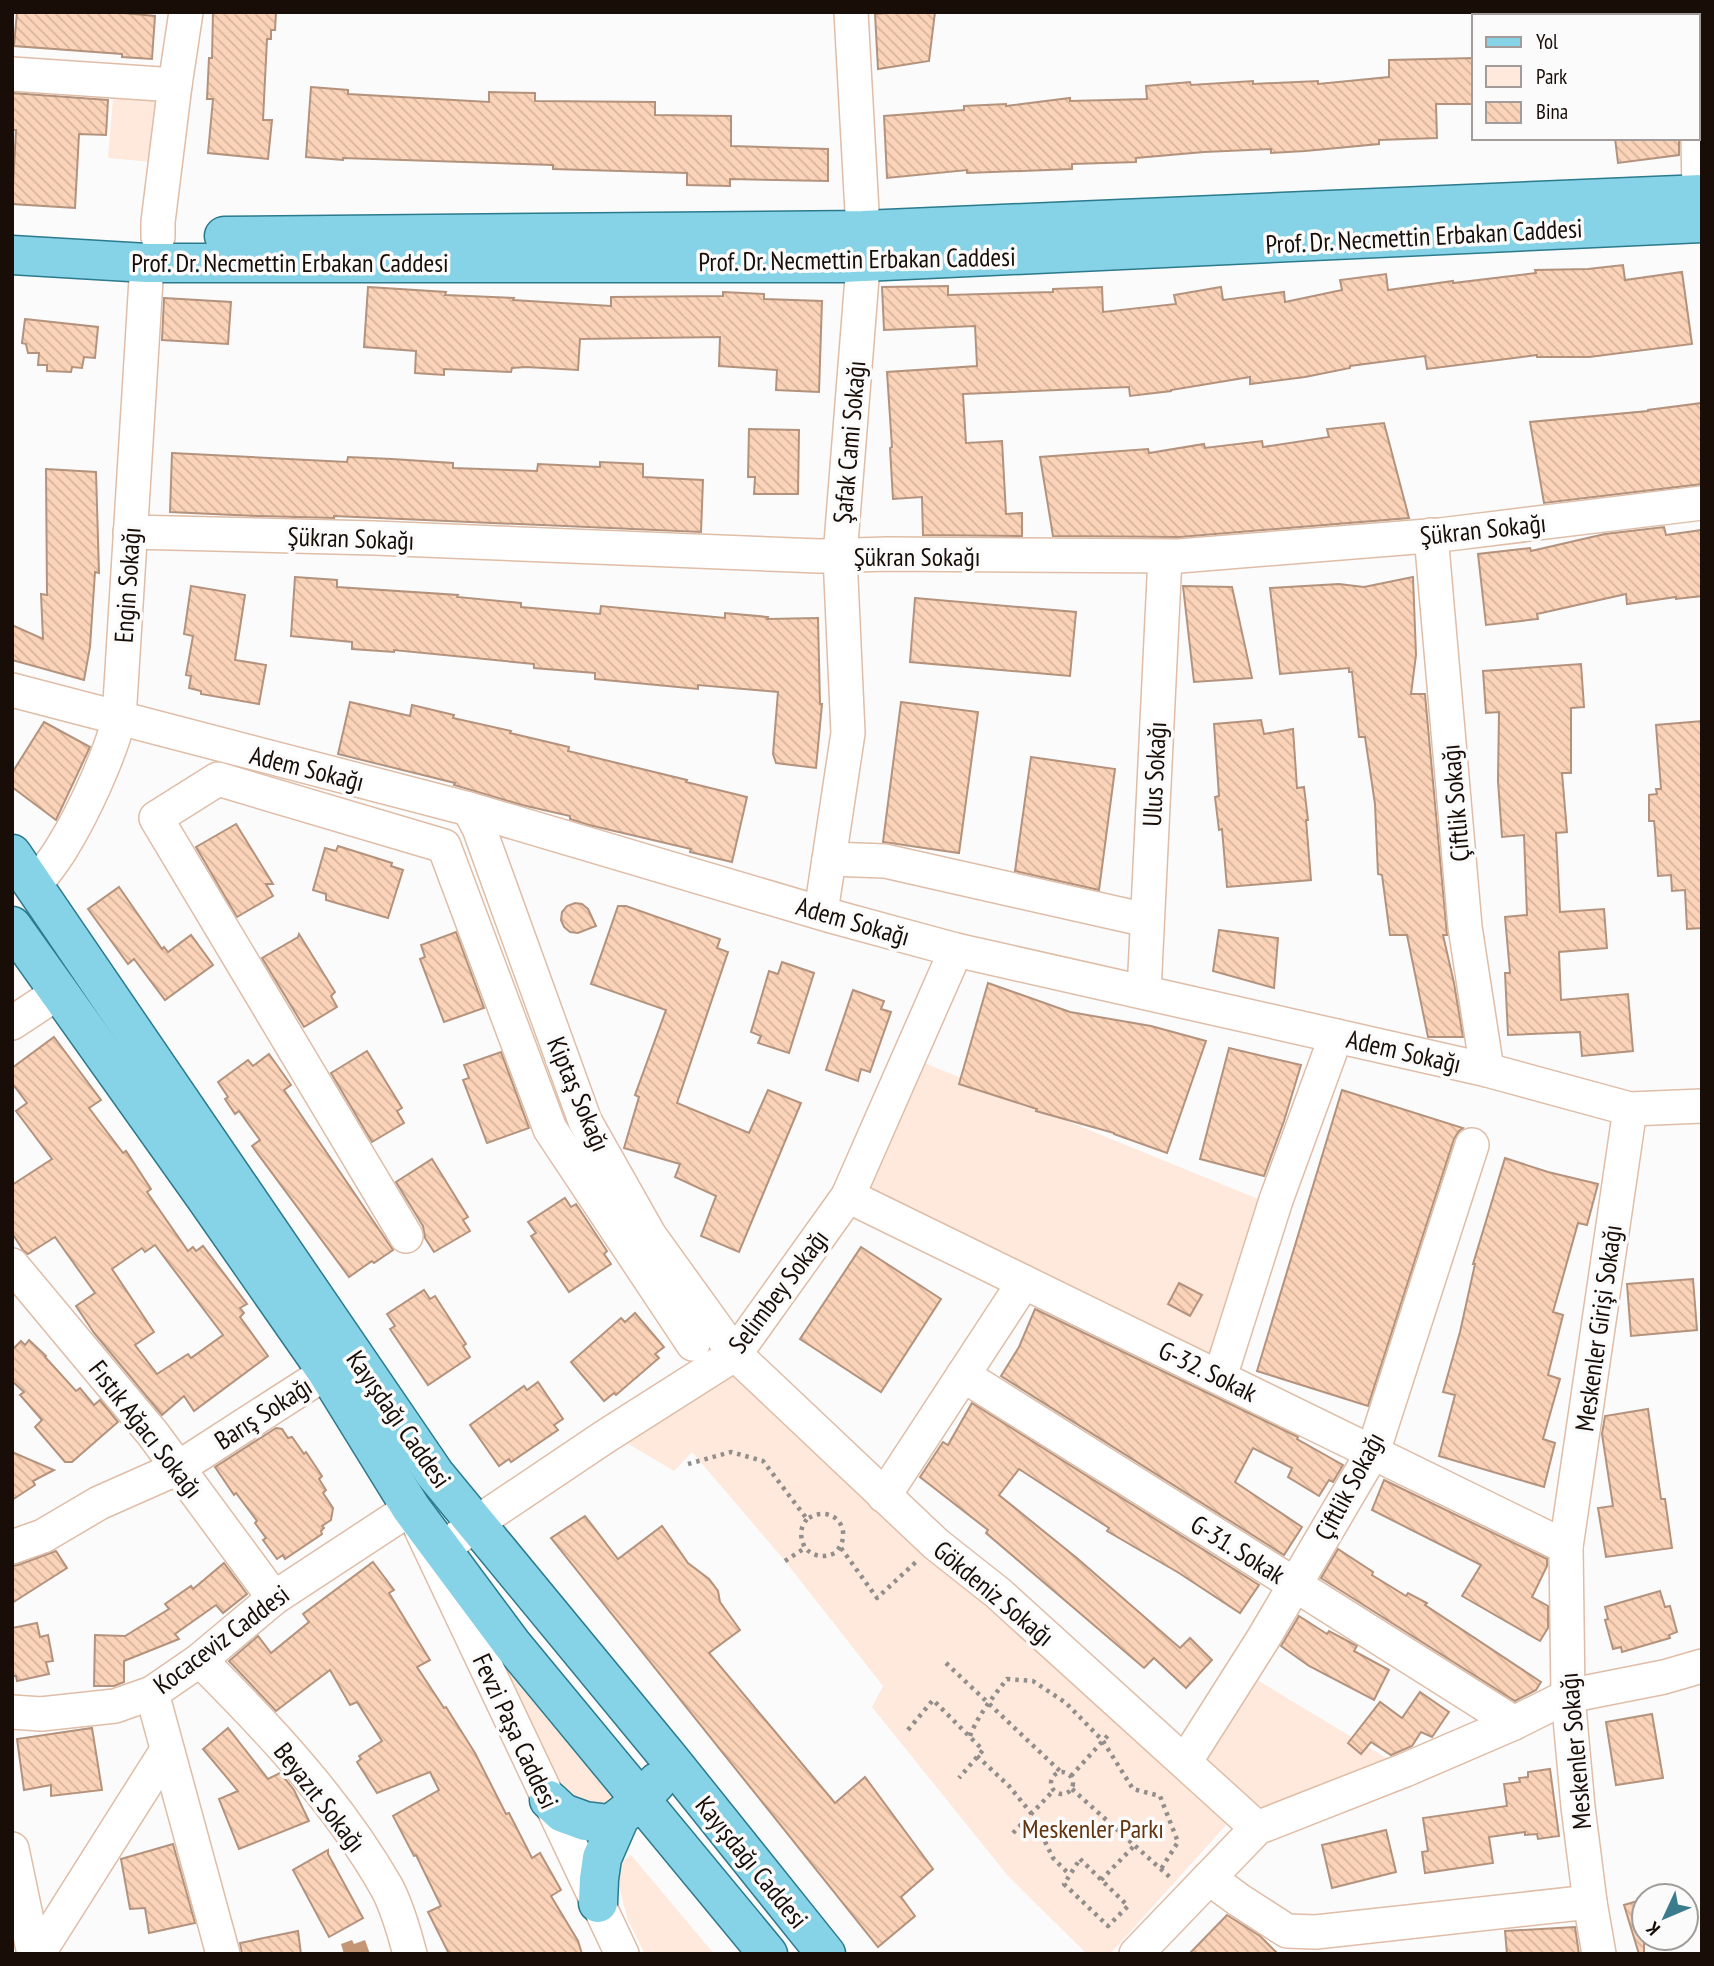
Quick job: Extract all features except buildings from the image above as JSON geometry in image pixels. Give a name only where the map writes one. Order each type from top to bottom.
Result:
[{"type":"main road","name":"Prof. Dr. Necmettin Erbakan Caddesi","points":[[12,255],[152,250],[863,246],[1701,208]]},
{"type":"main road","name":"Prof. Dr. Necmettin Erbakan Caddesi","points":[[12,233],[62,236],[152,250]]},
{"type":"main road","name":"Kayışdağı Caddesi","points":[[12,854],[435,1474],[826,1954]]},
{"type":"main road","name":"Kayışdağı Caddesi","points":[[12,926],[327,1372],[411,1508],[630,1809],[768,1954]]},
{"type":"main road","points":[[549,1800],[563,1812],[585,1821],[610,1824],[630,1809],[661,1777],[669,1758]]},
{"type":"main road","points":[[598,1903],[598,1879],[602,1858],[630,1809]]},
{"type":"street","name":"Engin Sokağı","points":[[34,887],[64,846],[89,796],[116,733],[119,719],[130,531],[152,250],[186,12]]},
{"type":"street","name":"Şafak Cami Sokağı","points":[[821,912],[848,733],[840,556],[863,246],[851,12]]},
{"type":"street","points":[[12,74],[175,85]]},
{"type":"street","points":[[1698,140],[1701,208]]},
{"type":"street","name":"Şükran Sokağı","points":[[130,531],[840,556],[888,554],[1165,557],[1431,536],[1702,503]]},
{"type":"street","name":"Çiftlik Sokağı","points":[[1431,536],[1465,927],[1487,1070]]},
{"type":"street","name":"Ulus Sokağı","points":[[1144,992],[1165,557]]},
{"type":"street","name":"Adem Sokağı","points":[[12,690],[469,809],[956,950],[1487,1070],[1630,1109],[1702,1106]]},
{"type":"street","points":[[406,1236],[156,818],[218,779],[444,846],[550,1129],[693,1344]]},
{"type":"street","name":"Kiptaş Sokağı","points":[[469,809],[479,828],[584,1121],[650,1236],[735,1354]]},
{"type":"street","points":[[829,859],[885,861],[1133,917]]},
{"type":"street","name":"Selimbey Sokağı","points":[[442,1550],[475,1524],[606,1436],[735,1354],[848,1196],[956,950]]},
{"type":"street","points":[[12,1023],[59,992]]},
{"type":"street","points":[[1220,1377],[1276,1200],[1336,1036]]},
{"type":"street","name":"Meskenler Girişi Sokağı","points":[[1566,1547],[1630,1109]]},
{"type":"street","points":[[550,1129],[584,1121]]},
{"type":"street","name":"Çiftlik Sokağı","points":[[1185,1762],[1263,1639],[1373,1452],[1472,1144]]},
{"type":"street","name":"G-32. Sokak","points":[[848,1196],[1566,1547]]},
{"type":"street","name":"Fıstık Ağacı Sokağı","points":[[12,1265],[153,1434],[274,1598]]},
{"type":"street","points":[[884,1496],[1024,1282]]},
{"type":"street","name":"Gökdeniz Sokağı","points":[[735,1354],[936,1544],[998,1593],[1257,1828]]},
{"type":"street","name":"Barış Sokağı","points":[[12,1547],[43,1536],[99,1503],[178,1468],[327,1372]]},
{"type":"street","name":"G-31. Sokak","points":[[964,1375],[1514,1723]]},
{"type":"street","name":"Kocaceviz Caddesi","points":[[12,1712],[41,1714],[115,1706],[152,1693],[200,1660],[274,1598],[411,1508]]},
{"type":"street","name":"Fevzi Paşa Caddesi","points":[[411,1508],[622,1954]]},
{"type":"street","name":"Meskenler Sokağı","points":[[1566,1547],[1567,1696],[1578,1807],[1599,1954]]},
{"type":"street","name":"Beyazıt Sokağı","points":[[200,1660],[302,1768],[346,1826],[388,1890],[410,1954]]},
{"type":"street","points":[[1136,1954],[1257,1828],[1405,1770],[1514,1723],[1567,1696],[1664,1677],[1702,1666]]},
{"type":"street","points":[[152,1693],[223,1954]]},
{"type":"street","points":[[36,1954],[167,1750]]},
{"type":"street","points":[[12,1849],[36,1954]]},
{"type":"street","points":[[1200,1887],[1239,1900],[1287,1931],[1316,1932],[1590,1902]]},
{"type":"path","points":[[688,1464],[731,1452],[762,1461],[807,1519]]},
{"type":"path","points":[[821,1513],[835,1517],[842,1525],[844,1533],[840,1548],[835,1553],[821,1557],[810,1554],[805,1549],[800,1532],[807,1519],[821,1513]]},
{"type":"path","points":[[840,1548],[877,1598],[936,1544]]},
{"type":"path","points":[[785,1561],[805,1549]]},
{"type":"path","points":[[946,1663],[1061,1772],[1071,1776],[1074,1782],[1072,1789],[1063,1794],[1056,1793],[1052,1787],[1052,1779],[1061,1772]]},
{"type":"path","points":[[970,1737],[988,1703],[1007,1679],[1033,1681],[1066,1703],[1103,1741],[1133,1789],[1160,1796],[1178,1842],[1161,1869]]},
{"type":"path","points":[[908,1730],[933,1700],[983,1750],[959,1778]]},
{"type":"path","points":[[1071,1776],[1129,1712]]},
{"type":"path","points":[[977,1756],[1009,1786],[1031,1813],[1053,1858],[1070,1875]]},
{"type":"path","points":[[1072,1789],[1161,1869],[1200,1887]]},
{"type":"path","points":[[1013,1833],[1054,1790]]},
{"type":"path","points":[[1101,1880],[1135,1845]]},
{"type":"path","points":[[1080,1859],[1128,1906],[1108,1926],[1065,1884],[1070,1875],[1080,1859]]},
{"type":"green space","points":[[114,87],[159,92],[152,162],[108,158]]},
{"type":"green space","points":[[917,1060],[1268,1203],[1212,1355],[862,1193]]},
{"type":"green space","name":"Meskenler Parkı","points":[[728,1359],[1227,1824],[1110,1954],[1087,1954],[1008,1876],[872,1707],[883,1686],[785,1561],[692,1452],[674,1471],[622,1440]]},
{"type":"green space","points":[[488,1642],[621,1805],[588,1810],[561,1800]]},
{"type":"green space","name":"Meskenler Parkı","points":[[1249,1675],[1398,1765],[1267,1810],[1176,1755]]},
{"type":"green space","points":[[631,1855],[714,1954],[645,1954],[628,1920],[618,1883],[623,1860]]},
{"type":"water","points":[[352,1940],[354,1944],[365,1940],[370,1954],[344,1954],[341,1944]]}]
